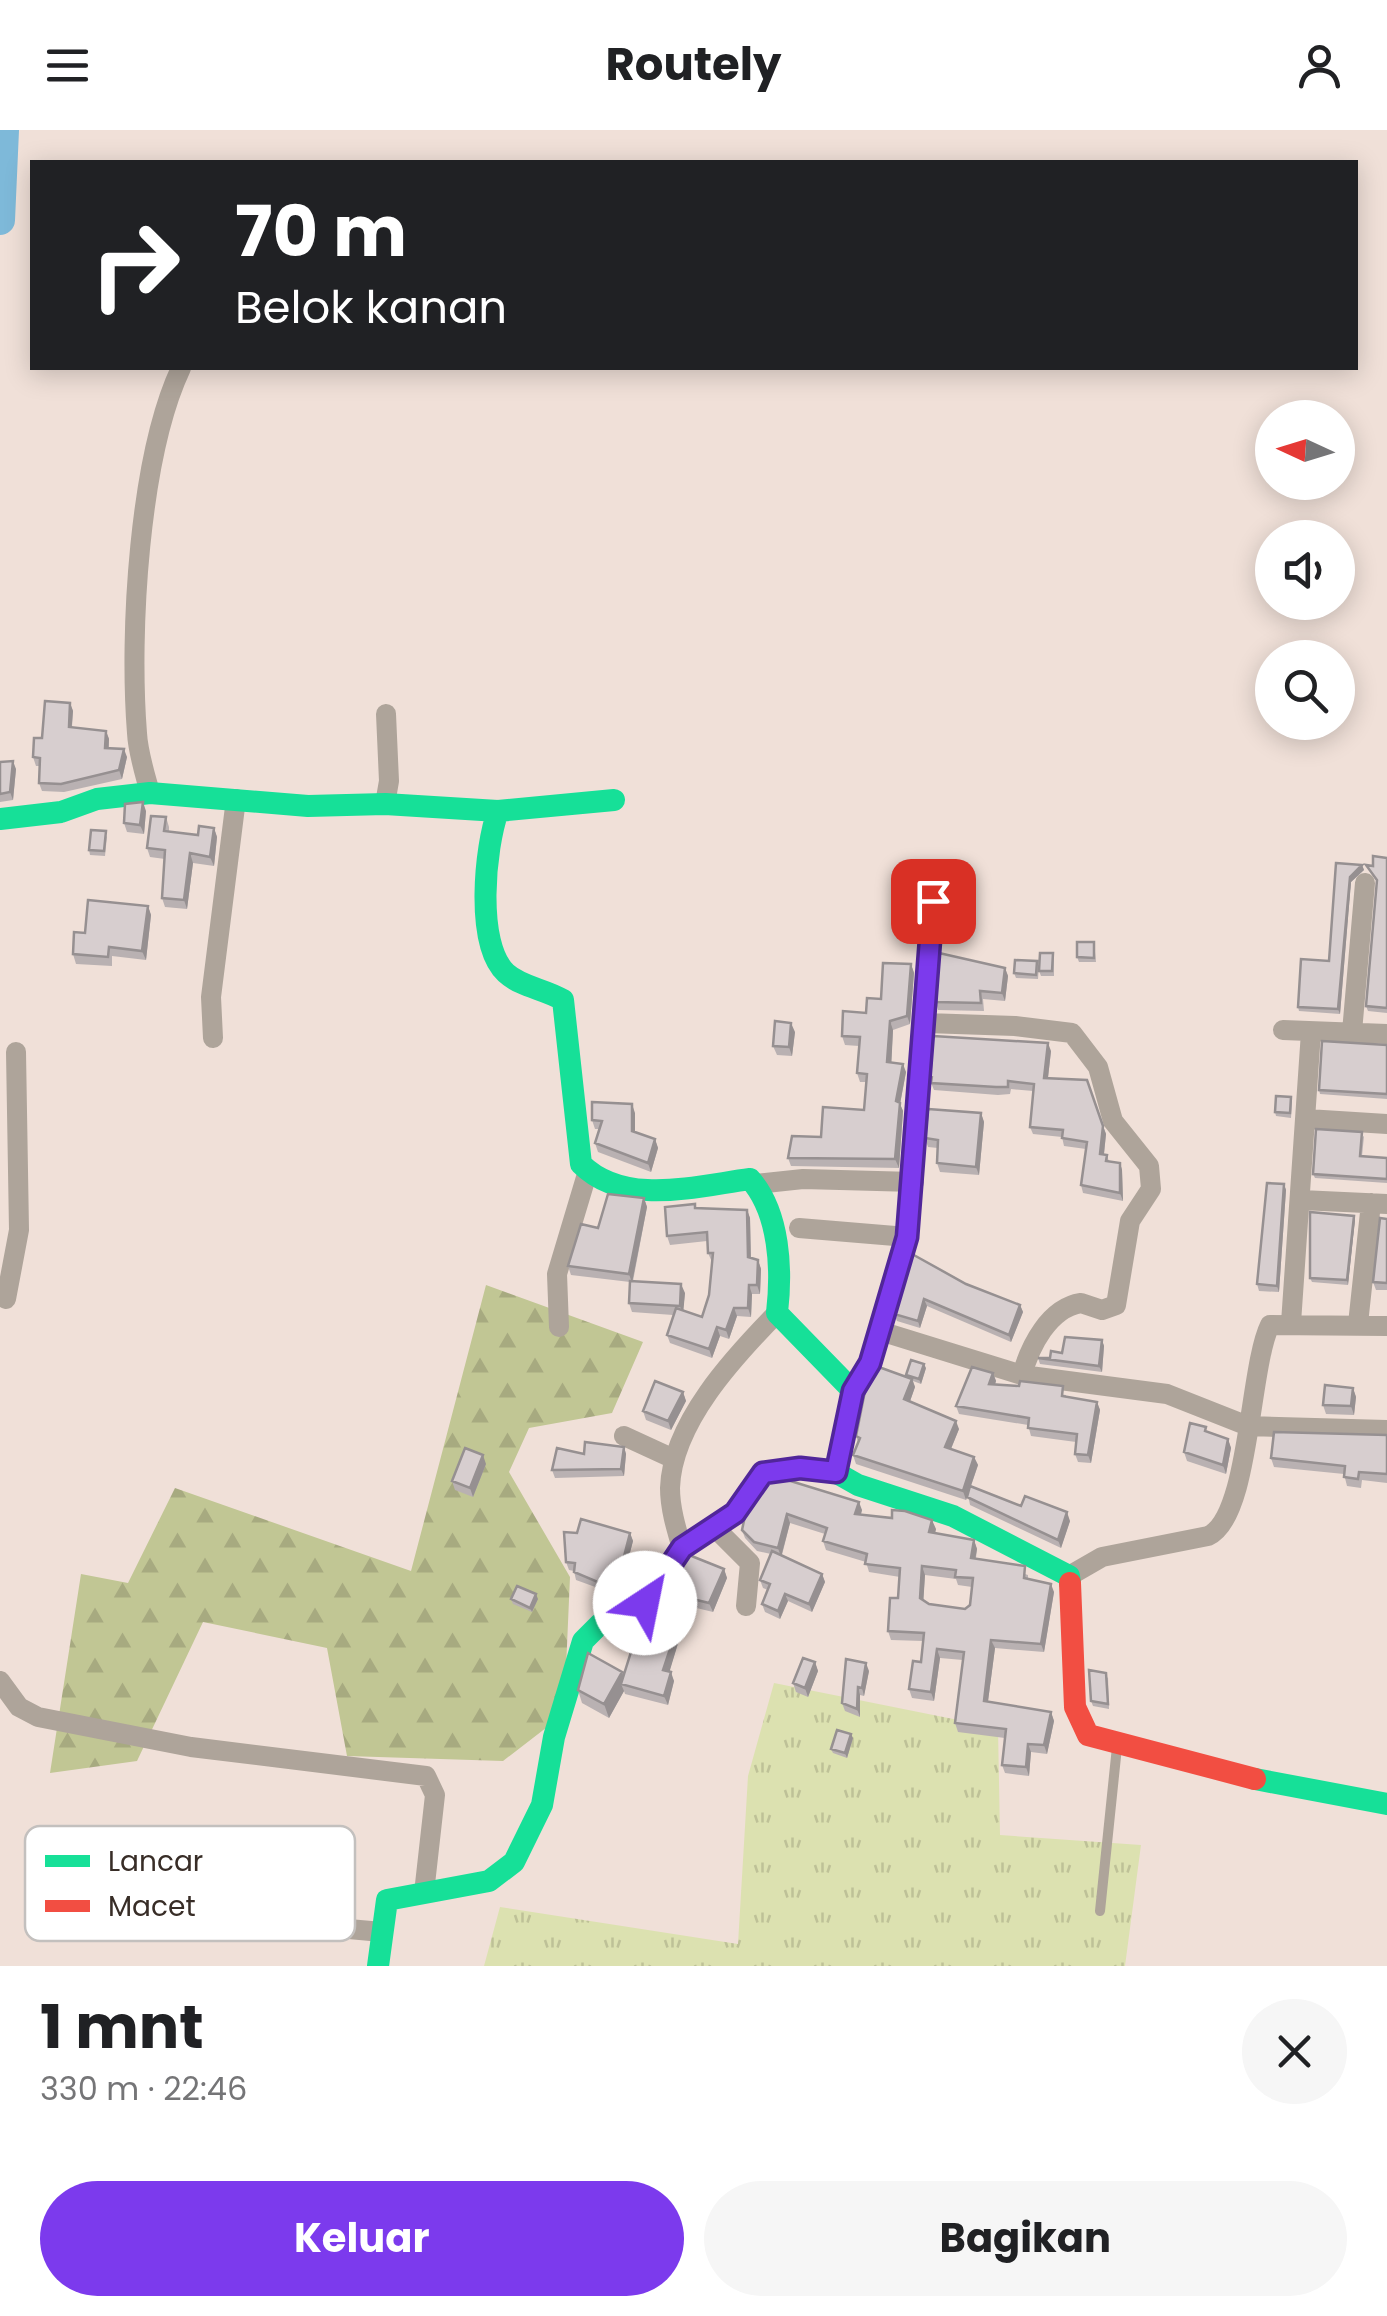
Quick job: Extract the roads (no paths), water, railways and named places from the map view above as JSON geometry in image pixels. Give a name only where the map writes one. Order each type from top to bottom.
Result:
[{"type":"street","points":[[150,793],[137,736],[138,597],[162,418],[180,370]]},
{"type":"street","points":[[385,804],[390,781],[386,714]]},
{"type":"street","points":[[0,819],[61,812],[97,799],[150,793],[308,806],[385,804],[498,811],[614,800]]},
{"type":"street","points":[[213,1038],[211,997],[236,799]]},
{"type":"street","points":[[498,811],[485,842],[485,886],[495,955],[498,965],[514,980],[562,1000],[579,1155],[587,1174],[596,1181],[649,1190],[750,1179],[766,1198],[780,1276],[777,1314],[724,1366],[674,1458],[670,1492],[682,1548]]},
{"type":"street","points":[[1352,1032],[1365,883]]},
{"type":"street","points":[[836,1472],[853,1391],[870,1363],[907,1237],[933,901]]},
{"type":"street","points":[[926,1023],[1015,1026],[1072,1034],[1098,1067],[1112,1121],[1149,1166],[1151,1189],[1130,1221],[1114,1308],[1102,1310],[1081,1302],[1064,1308],[1028,1353],[1022,1374]]},
{"type":"street","points":[[1283,1030],[1387,1034]]},
{"type":"street","points":[[1291,1323],[1311,1032]]},
{"type":"street","points":[[6,1300],[5,1275],[20,1199],[16,1052]]},
{"type":"street","points":[[1307,1119],[1387,1124]]},
{"type":"street","points":[[559,1327],[556,1274],[587,1174]]},
{"type":"street","points":[[756,1184],[803,1180],[914,1182]]},
{"type":"street","points":[[1301,1200],[1379,1204],[1358,1324]]},
{"type":"street","points":[[798,1228],[907,1237]]},
{"type":"street","points":[[777,1314],[853,1391]]},
{"type":"street","points":[[1069,1576],[1102,1557],[1208,1536],[1220,1529],[1233,1500],[1267,1328],[1291,1323],[1387,1326]]},
{"type":"street","points":[[880,1331],[1022,1374],[1167,1394],[1248,1426],[1387,1430]]},
{"type":"street","points":[[624,1436],[674,1458]]},
{"type":"street","points":[[378,1966],[387,1900],[489,1881],[514,1862],[542,1804],[554,1737],[583,1641],[600,1624],[645,1603],[682,1548],[716,1528],[769,1470],[836,1472],[858,1485],[952,1516],[1069,1576],[1073,1592],[1077,1726],[1088,1736],[1249,1778],[1387,1804]]},
{"type":"street","points":[[716,1528],[750,1563],[746,1606]]},
{"type":"street","points":[[0,1681],[19,1707],[38,1717],[192,1747],[426,1776],[436,1794],[424,1893]]},
{"type":"street","points":[[355,1930],[382,1932]]},
{"type":"lane","points":[[1100,1911],[1117,1746]]},
{"type":"waterway","points":[[0,220],[4,130]]}]
